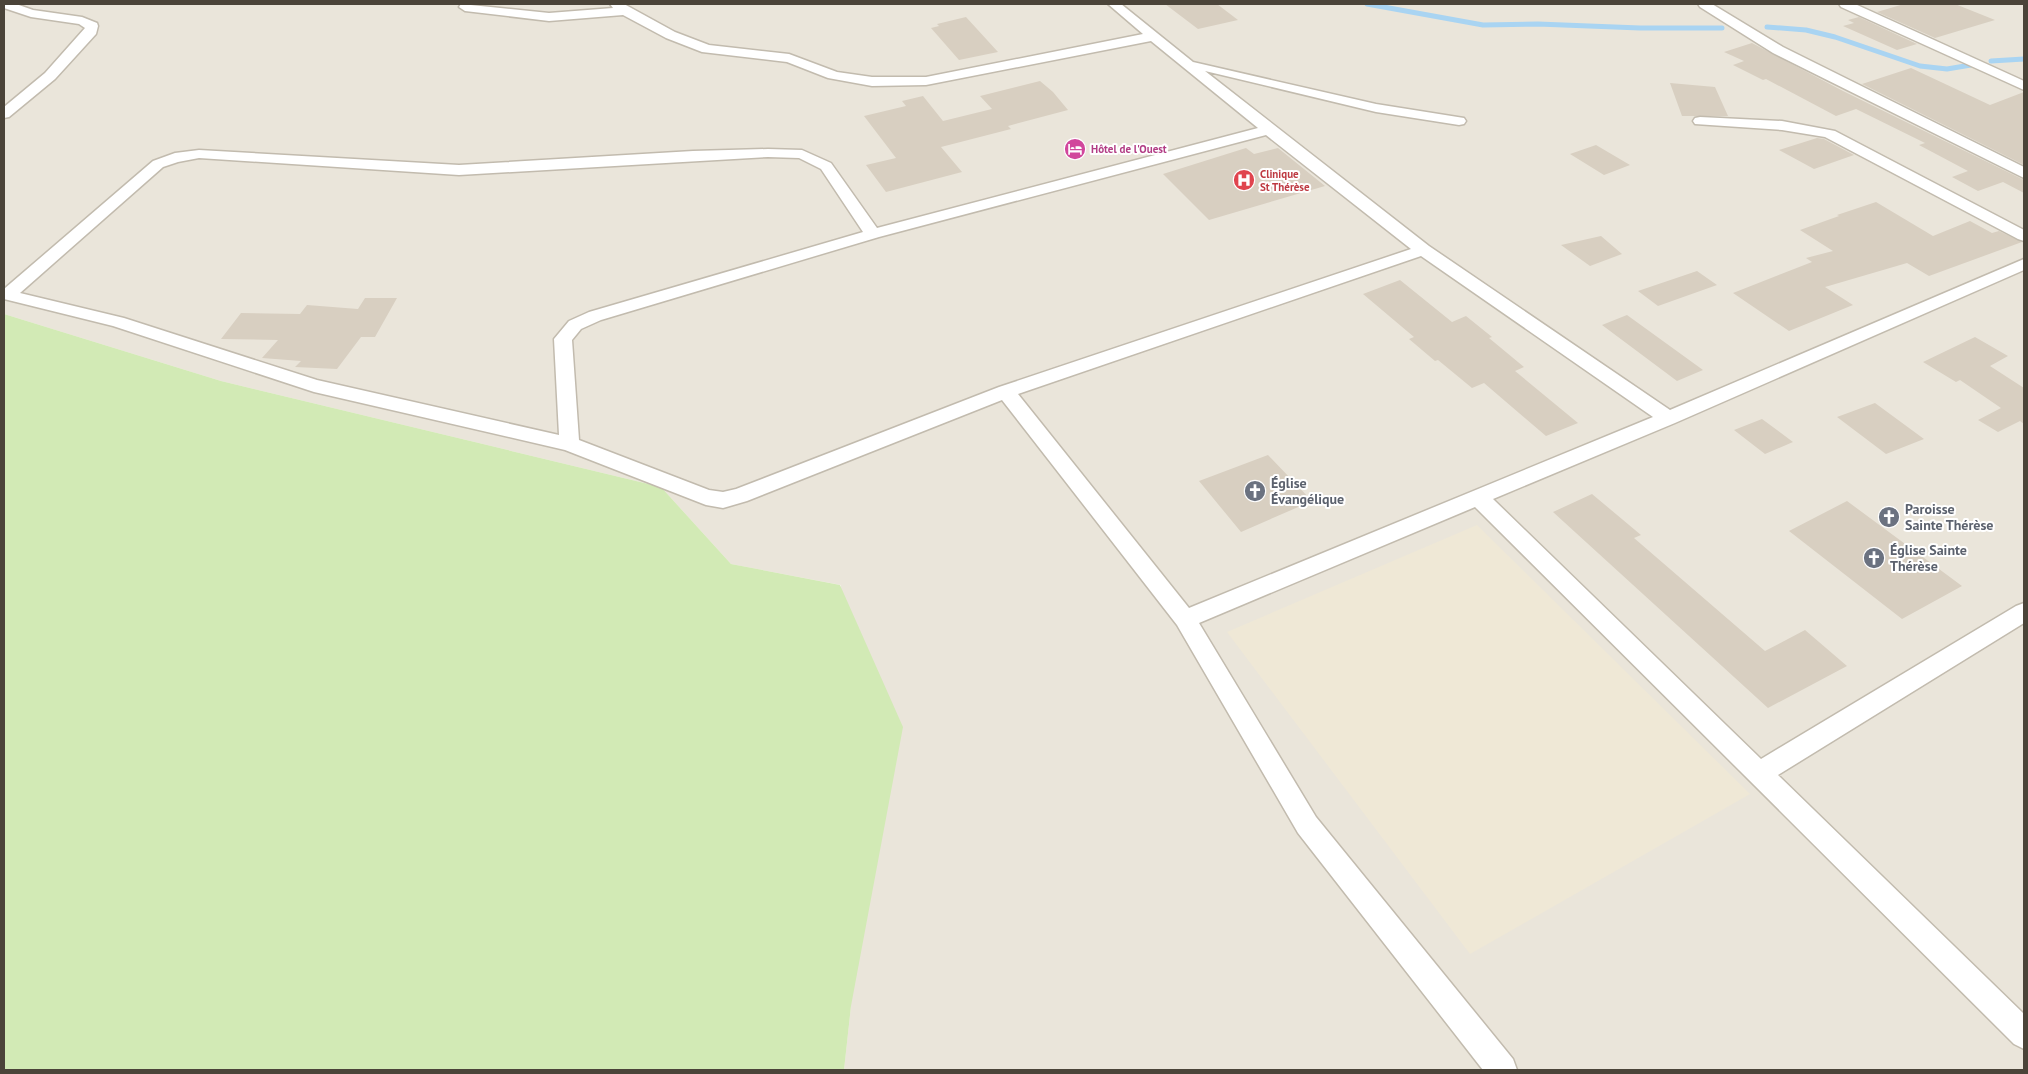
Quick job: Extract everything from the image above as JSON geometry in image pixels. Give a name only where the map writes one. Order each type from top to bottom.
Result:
[{"type":"street","points":[[4,4],[32,12],[82,21],[92,26],[91,31],[50,76],[4,114]]},
{"type":"street","points":[[1114,4],[1269,130],[1423,250],[1668,418]]},
{"type":"street","points":[[1704,4],[1778,50],[2024,173]]},
{"type":"street","points":[[1845,4],[2024,86]]},
{"type":"street","points":[[465,7],[549,16],[621,8],[688,43],[719,51],[746,52],[782,57],[799,61],[820,71],[841,77],[889,83],[926,81],[1155,36]]},
{"type":"street","points":[[1188,63],[1268,84],[1376,108],[1459,121]]},
{"type":"street","points":[[1700,121],[1754,124],[1812,130],[1830,134],[2024,236]]},
{"type":"street","points":[[569,444],[563,339],[575,325],[595,316],[873,234],[1269,130]]},
{"type":"street","points":[[6,294],[158,164],[175,158],[199,154],[459,170],[693,156],[768,153],[802,154],[826,166],[873,234]]},
{"type":"street","points":[[6,294],[118,322],[314,386],[569,444],[706,497],[723,500],[740,496],[1006,391],[1423,250]]},
{"type":"street","points":[[1185,619],[1668,418],[2024,264]]},
{"type":"street","points":[[1006,391],[1185,619],[1308,825],[1502,1070]]},
{"type":"street","points":[[1477,496],[1760,772],[2024,1034]]},
{"type":"street","points":[[1760,772],[2019,621]]},
{"type":"shaded area","points":[[4,4],[2024,4],[2024,1070],[844,1070],[851,1006],[841,585],[731,564],[661,487],[221,381],[4,314]]},
{"type":"shaded area","points":[[1477,525],[1750,794],[1470,954],[1227,632]]},
{"type":"green space","points":[[4,314],[221,381],[661,487],[731,564],[840,585],[903,727],[851,1006],[844,1070],[4,1070]]},
{"type":"building","points":[[1165,4],[1217,4],[1238,20],[1198,29]]},
{"type":"building","points":[[1904,4],[1955,4],[1995,20],[1935,38],[1877,12]]},
{"type":"building","points":[[966,17],[998,52],[959,60],[931,28],[939,26],[937,24]]},
{"type":"building","points":[[1859,17],[1917,44],[1897,50],[1843,26],[1854,23],[1848,20]]},
{"type":"building","points":[[1752,43],[1843,91],[2024,180],[2024,193],[2003,182],[1978,191],[1952,177],[1968,171],[1919,145],[1925,143],[1856,109],[1836,116],[1766,79],[1763,80],[1733,65],[1744,61],[1724,52]]},
{"type":"building","points":[[1911,68],[1990,105],[2024,92],[2024,165],[1862,84]]},
{"type":"building","points":[[1040,81],[1053,92],[1068,110],[1008,126],[1011,129],[941,147],[962,172],[886,192],[866,165],[896,158],[864,116],[906,106],[902,101],[923,96],[943,121],[992,109],[980,96]]},
{"type":"building","points":[[1670,83],[1715,87],[1728,116],[1682,116]]},
{"type":"building","points":[[1817,138],[1824,139],[1854,155],[1814,169],[1779,150]]},
{"type":"building","points":[[1596,145],[1630,165],[1604,175],[1570,154]]},
{"type":"building","name":"Clinique St Thérèse","points":[[1246,148],[1254,154],[1278,148],[1325,186],[1209,220],[1163,174]]},
{"type":"building","points":[[1876,202],[1933,236],[1970,221],[1992,233],[1999,231],[2022,242],[1929,276],[1907,263],[1825,287],[1853,305],[1789,331],[1733,293],[1812,262],[1806,258],[1833,251],[1800,230]]},
{"type":"building","points":[[1601,236],[1622,254],[1590,266],[1561,245]]},
{"type":"building","points":[[1697,271],[1717,285],[1658,306],[1638,291]]},
{"type":"building","points":[[1400,280],[1452,322],[1466,316],[1524,367],[1515,371],[1578,423],[1546,436],[1484,383],[1472,388],[1438,360],[1435,361],[1409,339],[1414,337],[1363,294]]},
{"type":"building","points":[[365,298],[397,298],[375,337],[361,337],[337,369],[295,367],[301,361],[262,358],[278,340],[221,339],[241,313],[300,314],[307,305],[358,309]]},
{"type":"building","points":[[1627,315],[1703,370],[1677,381],[1602,325]]},
{"type":"building","points":[[1975,337],[2008,356],[1990,366],[2024,388],[2024,424],[2020,421],[1998,432],[1978,420],[2001,408],[1960,380],[1956,382],[1923,362]]},
{"type":"building","points":[[1875,403],[1924,439],[1886,454],[1837,417]]},
{"type":"building","points":[[1762,419],[1793,442],[1765,454],[1734,430]]},
{"type":"building","name":"Église Évangélique","points":[[1268,455],[1312,501],[1241,532],[1199,481]]},
{"type":"building","points":[[1592,494],[1641,535],[1634,538],[1765,651],[1805,630],[1847,666],[1768,708],[1553,512]]},
{"type":"building","name":"Église Sainte Thérèse","points":[[1847,501],[1962,586],[1902,619],[1789,531]]},
{"type":"waterway","points":[[1367,4],[1483,25],[1538,24],[1640,28],[1722,28]]},
{"type":"waterway","points":[[1767,27],[1806,30],[1835,37],[1920,66],[1947,69],[1971,65]]},
{"type":"waterway","points":[[1991,61],[2024,59]]},
{"type":"place","name":"Hôtel de l'Ouest","points":[[1075,149]]},
{"type":"place","name":"Clinique St Thérèse","points":[[1244,180]]},
{"type":"place","name":"Église Évangélique","points":[[1255,491]]},
{"type":"place","name":"Paroisse Sainte Thérèse","points":[[1889,517]]},
{"type":"place","name":"Église Sainte Thérèse","points":[[1874,558]]}]
